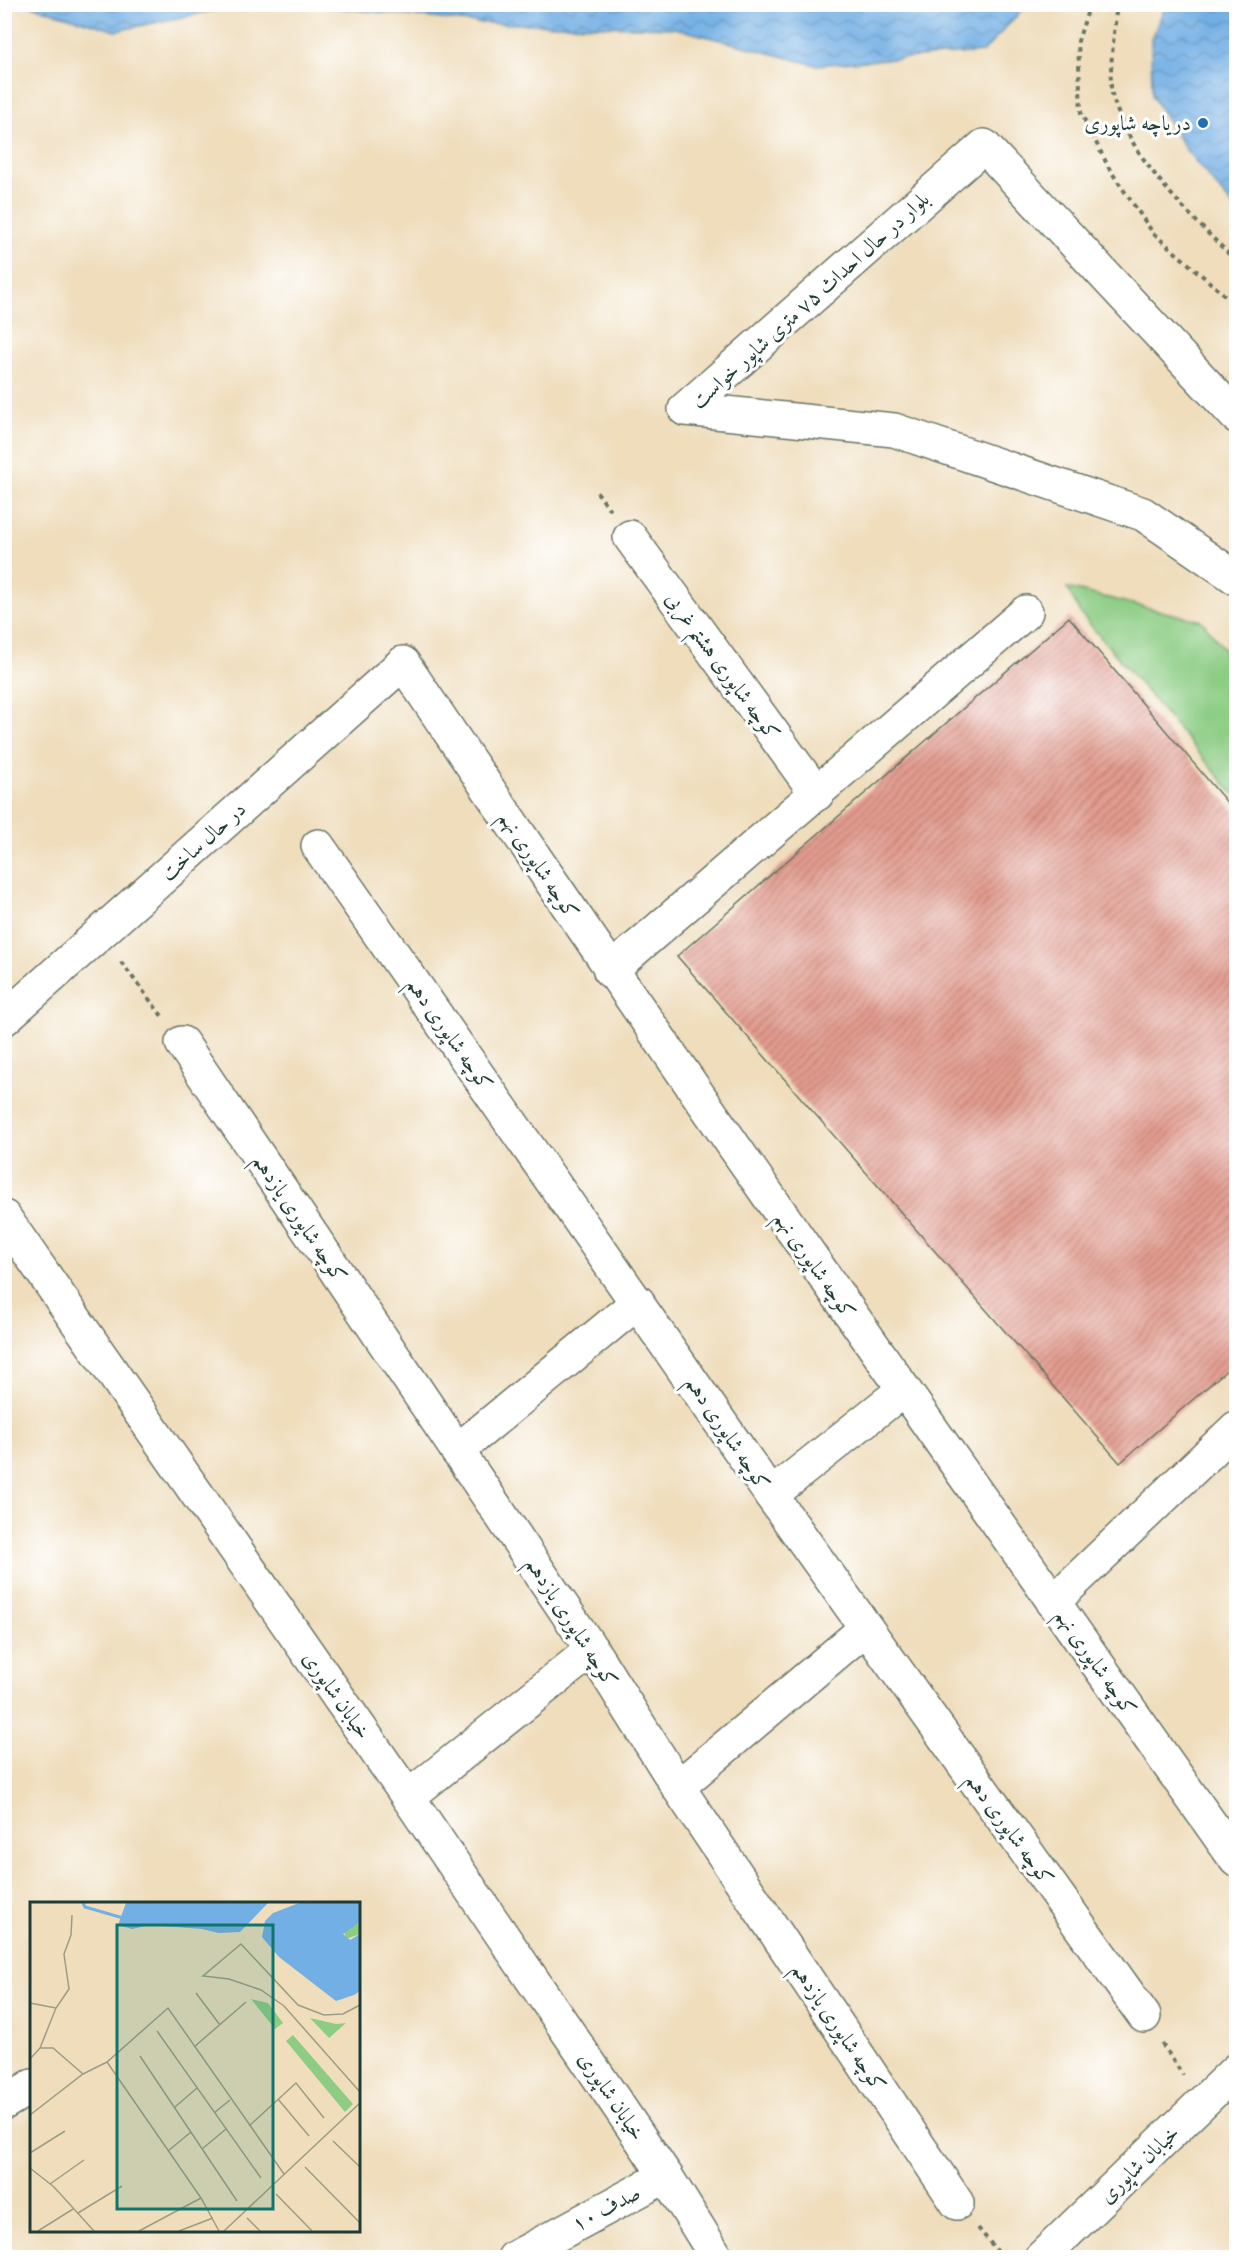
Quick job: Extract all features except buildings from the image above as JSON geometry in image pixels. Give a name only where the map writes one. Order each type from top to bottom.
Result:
[{"type":"street","name":"بلوار در حال احداث ۷۵ متری شاپور خواست","points":[[1236,416],[984,146],[685,409],[894,430],[1143,514],[1236,578]]},
{"type":"street","name":"کوچه شاپوری هشتم غربی","points":[[630,537],[817,794]]},
{"type":"street","points":[[610,971],[1026,612]]},
{"type":"street","name":"در حال ساخت","points":[[4,1019],[403,663]]},
{"type":"street","name":"کوچه شاپوری نهم","points":[[403,663],[610,971],[902,1391],[1236,1860]]},
{"type":"street","name":"کوچه شاپوری دهم","points":[[318,846],[638,1302],[771,1496],[1144,2016]]},
{"type":"street","name":"کوچه شاپوری یازدهم","points":[[182,1043],[592,1650],[678,1787],[957,2203]]},
{"type":"street","name":"خیابان شاپوری","points":[[4,1216],[408,1797],[666,2176],[717,2258]]},
{"type":"street","points":[[458,1451],[638,1302]]},
{"type":"street","points":[[771,1496],[902,1391]]},
{"type":"street","points":[[1053,1602],[1236,1428]]},
{"type":"street","points":[[678,1787],[866,1628]]},
{"type":"street","points":[[408,1797],[592,1650]]},
{"type":"street","name":"خیابان شاپوری","points":[[1041,2258],[1236,2070]]},
{"type":"street","points":[[4,2103],[30,2087]]},
{"type":"street","name":"صدف ۱۰","points":[[514,2258],[666,2176]]},
{"type":"path","points":[[1090,4],[1078,41],[1081,112],[1110,170],[1153,233],[1236,305]]},
{"type":"path","points":[[1120,4],[1116,12],[1111,92],[1130,138],[1180,205],[1236,261]]},
{"type":"path","points":[[100,934],[182,1043]]},
{"type":"path","points":[[1144,2016],[1202,2103]]},
{"type":"green space","points":[[1067,588],[1202,621],[1236,664],[1236,797],[1081,614]]},
{"type":"water","points":[[28,4],[239,5],[116,31]]},
{"type":"water","points":[[1027,4],[983,52],[815,65],[674,28],[479,23],[310,5]]},
{"type":"water","name":"دریاچه شاپوری","points":[[1166,5],[1236,5],[1236,210],[1186,150],[1152,96],[1151,39]]},
{"type":"place","name":"دریاچه شاپوری","points":[[1203,123]]}]
